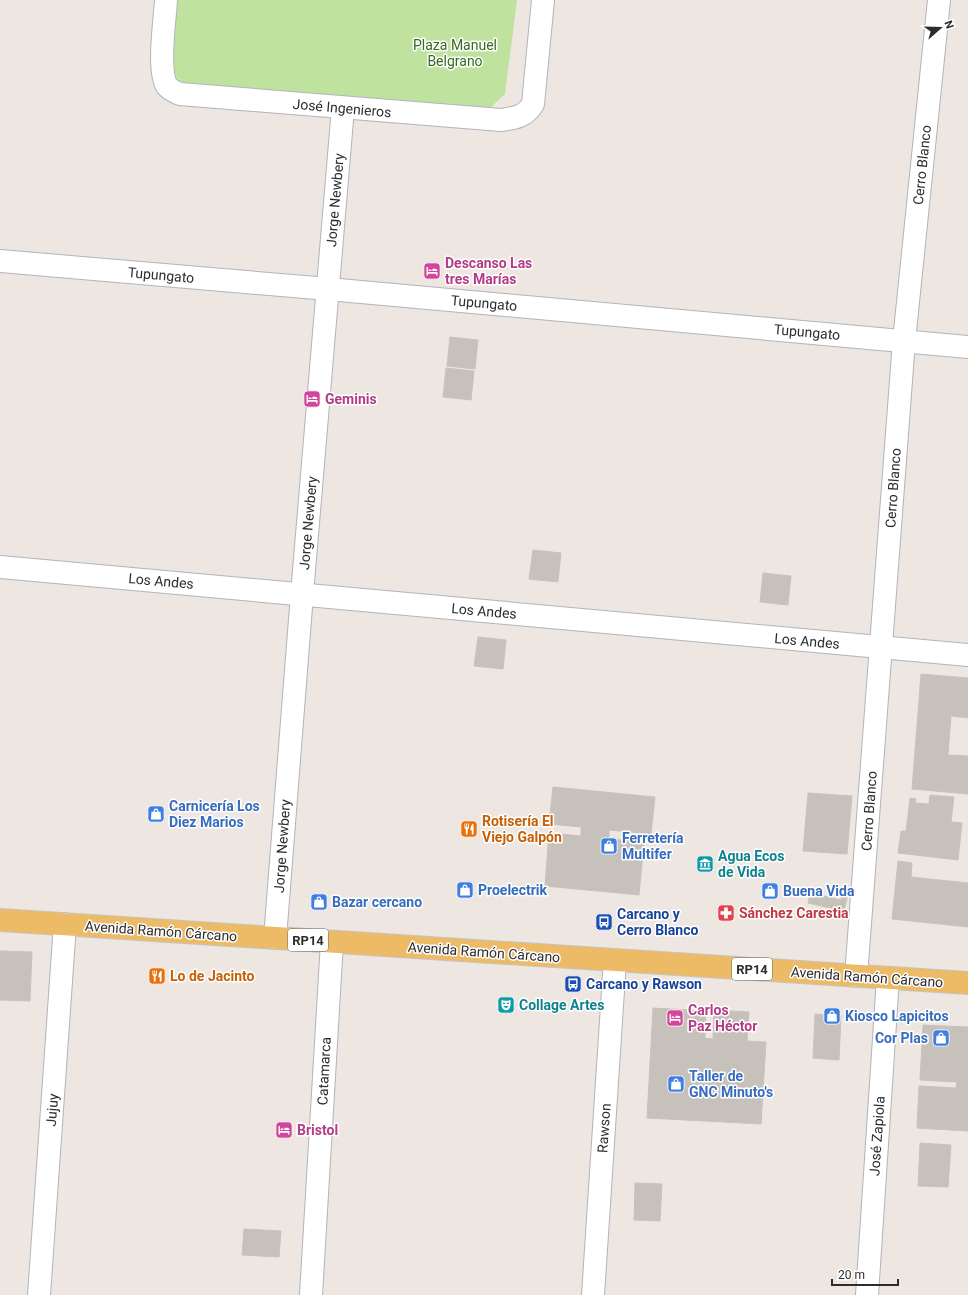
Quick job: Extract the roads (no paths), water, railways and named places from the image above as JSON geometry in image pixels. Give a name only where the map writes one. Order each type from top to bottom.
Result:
[{"type":"main road","name":"Avenida Ramón Cárcano","points":[[0,920],[968,983]]},
{"type":"street","name":"José Ingenieros","points":[[166,0],[162,64],[164,80],[168,88],[180,94],[501,120],[516,118],[528,111],[533,104],[544,0]]},
{"type":"street","name":"Cerro Blanco","points":[[856,976],[904,341],[939,0]]},
{"type":"street","name":"Jorge Newbery","points":[[275,938],[343,108]]},
{"type":"street","name":"Tupungato","points":[[0,262],[328,289],[968,347]]},
{"type":"street","name":"Los Andes","points":[[0,567],[968,655]]},
{"type":"street","name":"Jujuy","points":[[40,1295],[66,924]]},
{"type":"street","name":"Catamarca","points":[[311,1295],[332,942]]},
{"type":"street","name":"Rawson","points":[[593,1295],[615,960]]},
{"type":"street","name":"José Zapiola","points":[[867,1295],[888,978]]},
{"type":"place","name":"Descanso Las tres Marías","points":[[432,271]]},
{"type":"place","name":"Geminis","points":[[312,399]]},
{"type":"place","name":"Carnicería Los Diez Marios","points":[[156,814]]},
{"type":"place","name":"Rotisería El Viejo Galpón","points":[[469,829]]},
{"type":"place","name":"Ferretería Multifer","points":[[609,846]]},
{"type":"place","name":"Agua Ecos de Vida","points":[[705,864]]},
{"type":"place","name":"Proelectrik","points":[[465,890]]},
{"type":"place","name":"Buena Vida","points":[[770,891]]},
{"type":"place","name":"Bazar cercano","points":[[319,902]]},
{"type":"place","name":"Sánchez Carestia","points":[[726,913]]},
{"type":"place","name":"Carcano y Cerro Blanco","points":[[604,922]]},
{"type":"place","name":"Lo de Jacinto","points":[[157,976]]},
{"type":"place","name":"Carcano y Rawson","points":[[573,984]]},
{"type":"place","name":"Collage Artes","points":[[506,1005]]},
{"type":"place","name":"Kiosco Lapicitos","points":[[832,1016]]},
{"type":"place","name":"Carlos Paz Héctor","points":[[675,1018]]},
{"type":"place","name":"Cor Plas","points":[[941,1038]]},
{"type":"place","name":"Taller de GNC Minuto's","points":[[676,1084]]},
{"type":"place","name":"Bristol","points":[[284,1130]]},
{"type":"park label","name":"Plaza Manuel Belgrano","points":[[455,54]]}]
